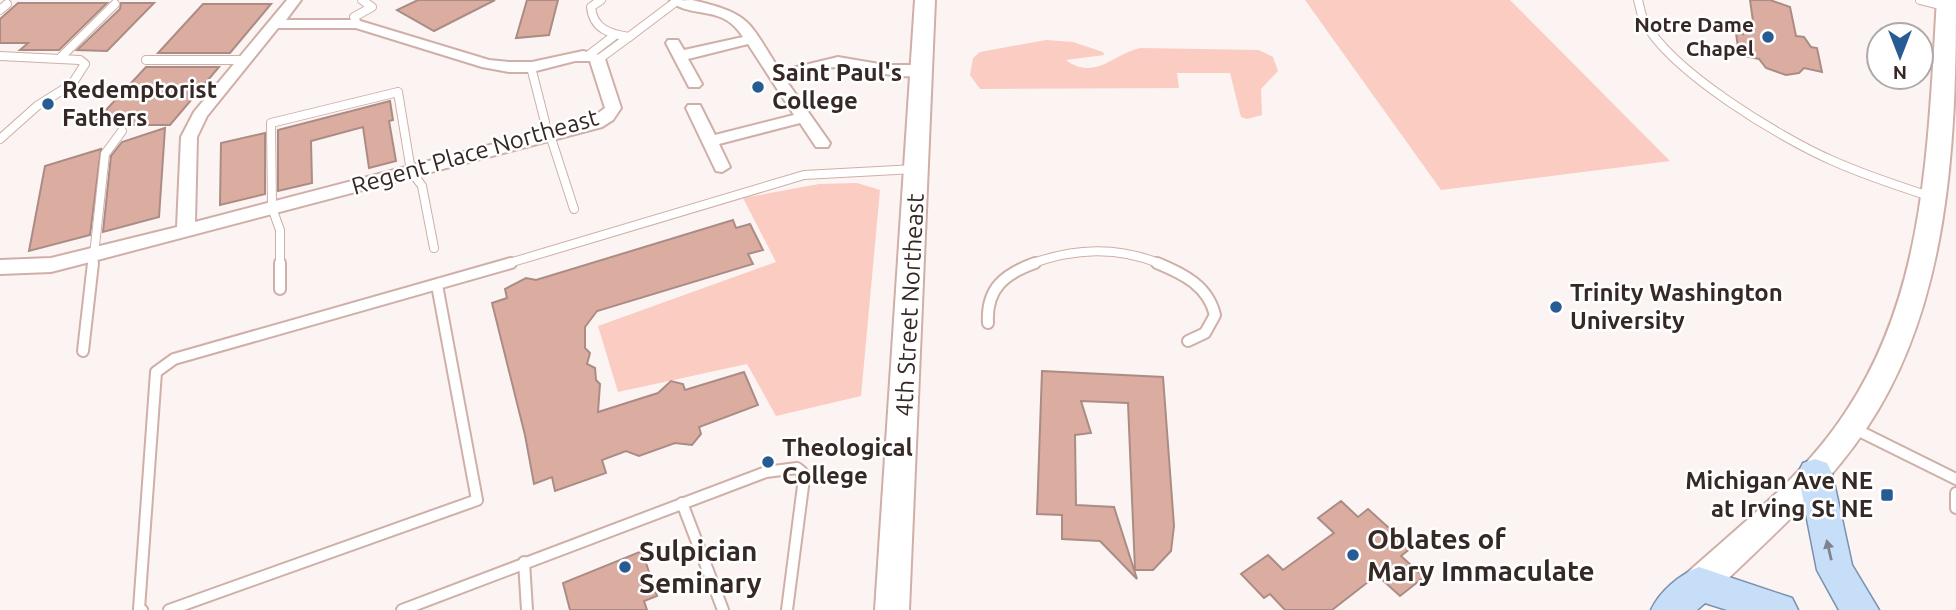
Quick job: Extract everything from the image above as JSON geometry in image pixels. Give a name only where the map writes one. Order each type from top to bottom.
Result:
[{"type":"main road","name":"4th Street Northeast","points":[[892,610],[919,169],[925,0]]},
{"type":"main road","points":[[1670,610],[1815,473],[1851,426],[1884,374],[1911,312],[1927,250],[1947,3]]},
{"type":"main road","points":[[1815,473],[1835,570],[1860,610]]},
{"type":"main road","points":[[1699,584],[1779,610]]},
{"type":"street","points":[[186,231],[189,137],[200,115],[294,0]]},
{"type":"street","points":[[678,1],[726,12],[741,22],[822,143]]},
{"type":"street","points":[[274,24],[357,24],[487,64],[531,67],[594,57]]},
{"type":"street","points":[[694,83],[677,50],[752,38]]},
{"type":"street","name":"Regent Place Northeast","points":[[0,267],[51,265],[93,256],[411,172],[547,129],[596,123],[607,117],[612,108],[594,57]]},
{"type":"street","points":[[776,77],[838,62],[886,69],[921,70]]},
{"type":"street","points":[[694,108],[722,167]]},
{"type":"street","points":[[710,141],[804,117]]},
{"type":"lane","points":[[357,24],[354,17],[372,7],[362,0]]},
{"type":"lane","points":[[601,0],[591,7],[591,18],[598,27],[615,35],[629,37]]},
{"type":"lane","points":[[1637,0],[1637,12],[1651,34],[1707,85],[1738,106],[1816,153],[1933,197]]},
{"type":"lane","points":[[1920,0],[1947,3]]},
{"type":"lane","points":[[594,57],[629,37],[678,1]]},
{"type":"lane","points":[[0,10],[7,4]]},
{"type":"lane","points":[[59,59],[115,4]]},
{"type":"lane","points":[[594,57],[615,35]]},
{"type":"lane","points":[[0,56],[80,60],[85,64],[62,93],[38,104],[0,139]]},
{"type":"lane","points":[[146,60],[244,60]]},
{"type":"lane","points":[[531,67],[547,129],[573,209]]},
{"type":"lane","points":[[280,289],[280,230],[272,208],[271,123],[398,92],[411,172],[422,186],[434,248]]},
{"type":"lane","points":[[83,351],[105,154],[122,131]]},
{"type":"lane","points":[[142,610],[139,608],[156,372],[174,359],[437,285],[804,175],[919,169]]},
{"type":"lane","points":[[988,323],[991,293],[1003,278],[1037,263],[1076,253],[1106,250],[1152,261],[1195,281],[1205,290],[1211,298],[1215,315],[1205,332],[1188,341]]},
{"type":"lane","points":[[169,610],[477,500],[437,285]]},
{"type":"lane","points":[[1851,426],[1956,479]]},
{"type":"lane","points":[[402,610],[766,472],[797,468],[802,472],[803,486],[787,610]]},
{"type":"lane","points":[[1956,493],[1956,508]]},
{"type":"lane","points":[[682,503],[723,610]]},
{"type":"lane","points":[[524,562],[527,610]]},
{"type":"shaded area","points":[[1305,0],[1510,0],[1670,161],[1441,190]]},
{"type":"shaded area","points":[[1046,40],[1073,42],[1103,52],[1104,55],[1066,60],[1086,68],[1105,64],[1141,48],[1259,50],[1273,57],[1278,71],[1261,89],[1262,115],[1247,119],[1241,117],[1230,73],[1177,73],[1179,88],[980,89],[970,75],[973,58],[980,52]]},
{"type":"shaded area","points":[[857,183],[880,190],[861,396],[776,416],[747,364],[618,392],[598,326],[776,262],[743,198],[819,184]]},
{"type":"building","points":[[418,0],[495,0],[434,31],[397,10]]},
{"type":"building","points":[[527,0],[558,0],[549,35],[516,38]]},
{"type":"building","name":"Notre Dame Chapel","points":[[1750,0],[1770,0],[1790,7],[1796,36],[1804,37],[1811,47],[1817,48],[1822,72],[1804,68],[1799,73],[1786,75],[1766,68],[1759,59],[1739,55],[1736,33],[1743,34],[1743,30],[1747,31],[1746,26],[1754,28]]},
{"type":"building","points":[[18,3],[107,3],[59,50],[20,50],[28,43],[0,43],[0,19]]},
{"type":"building","points":[[121,3],[154,3],[107,51],[77,50],[120,9]]},
{"type":"building","points":[[203,4],[271,4],[230,53],[158,53]]},
{"type":"building","points":[[146,67],[219,67],[170,125],[92,125]]},
{"type":"building","points":[[390,101],[393,120],[389,121],[396,161],[369,168],[363,127],[311,141],[312,183],[278,191],[278,130]]},
{"type":"building","points":[[165,128],[159,217],[103,232],[111,156],[122,142]]},
{"type":"building","points":[[265,133],[265,194],[220,205],[221,143]]},
{"type":"building","points":[[101,149],[90,235],[29,251],[45,166]]},
{"type":"building","points":[[733,220],[736,228],[750,224],[763,250],[748,254],[753,264],[597,311],[585,327],[585,348],[590,353],[587,364],[595,368],[596,380],[600,384],[598,412],[658,393],[671,381],[683,384],[685,390],[744,372],[758,405],[699,427],[701,434],[692,445],[675,443],[639,456],[626,451],[602,460],[606,473],[555,491],[552,477],[534,484],[525,435],[492,303],[507,298],[505,289],[526,278],[536,280]]},
{"type":"building","points":[[1042,371],[1163,377],[1174,526],[1171,551],[1153,570],[1135,570],[1128,403],[1081,401],[1091,433],[1075,435],[1076,505],[1114,507],[1137,579],[1100,541],[1062,539],[1062,515],[1037,514]]},
{"type":"building","name":"Oblates of Mary Immaculate","points":[[1341,501],[1358,517],[1368,509],[1411,548],[1401,556],[1424,577],[1400,596],[1377,575],[1332,610],[1285,610],[1270,594],[1264,598],[1241,574],[1268,555],[1283,570],[1334,533],[1318,518]]},
{"type":"building","name":"Sulpician Seminary","points":[[642,551],[657,596],[644,601],[647,610],[570,610],[563,583]]},
{"type":"place","name":"Notre Dame Chapel","points":[[1768,37]]},
{"type":"place","name":"Saint Paul's College","points":[[758,87]]},
{"type":"place","name":"Redemptorist Fathers","points":[[48,104]]},
{"type":"place","name":"Trinity Washington University","points":[[1556,307]]},
{"type":"place","name":"Theological College","points":[[768,462]]},
{"type":"place","name":"Michigan Ave NE at Irving St NE","points":[[1887,495]]},
{"type":"place","name":"Oblates of Mary Immaculate","points":[[1353,555]]},
{"type":"place","name":"Sulpician Seminary","points":[[625,567]]}]
